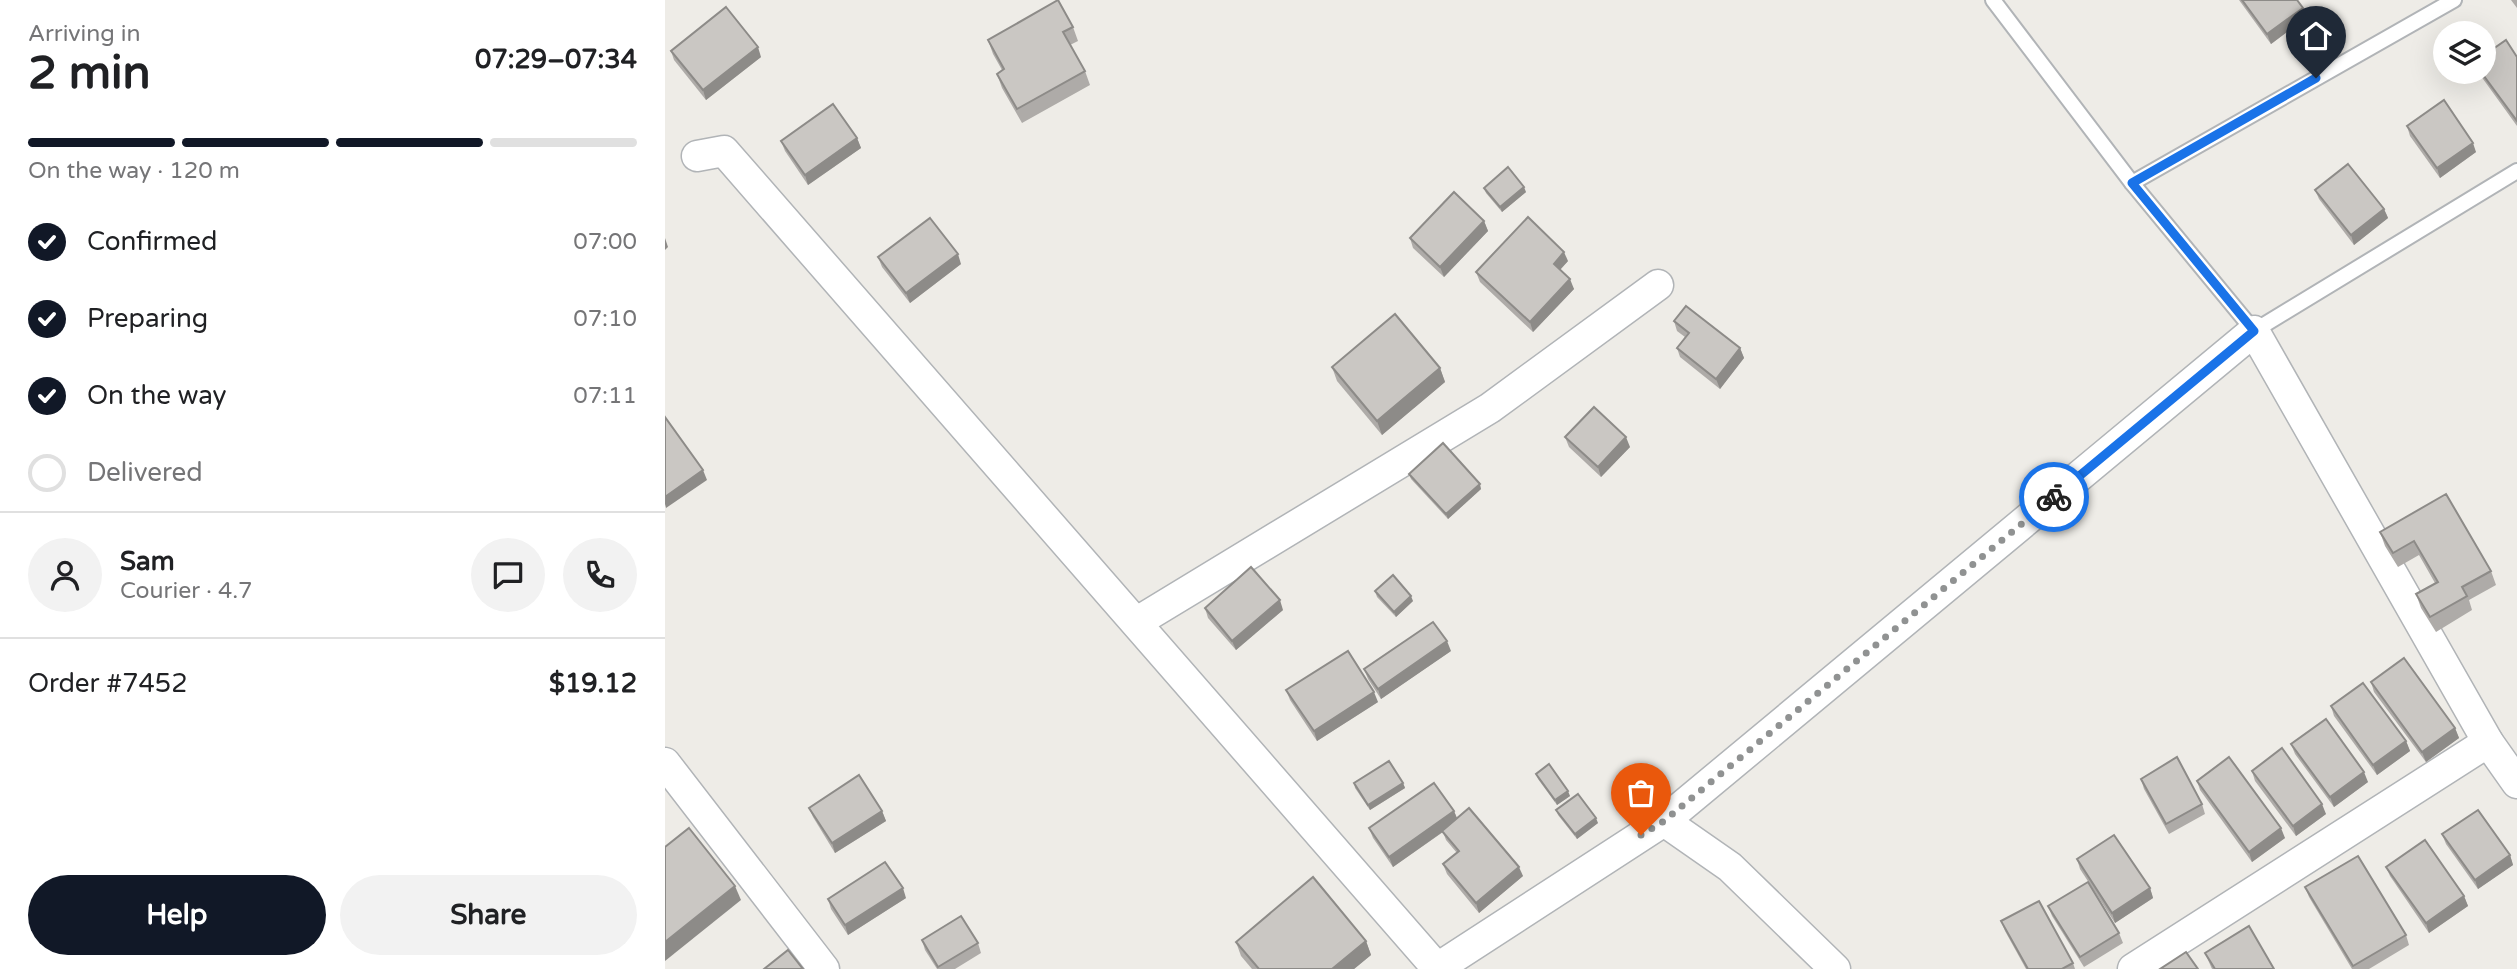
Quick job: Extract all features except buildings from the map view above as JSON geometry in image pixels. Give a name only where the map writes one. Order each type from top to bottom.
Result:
[{"type":"street","points":[[697,156],[723,151],[1137,622],[1437,969],[1664,821],[2254,331],[2488,743],[2517,783]]},
{"type":"street","points":[[1137,622],[1490,408],[1658,285]]},
{"type":"street","points":[[2133,969],[2488,743]]},
{"type":"street","points":[[665,763],[824,969]]},
{"type":"street","points":[[1664,821],[1730,867],[1835,969]]},
{"type":"lane","points":[[1993,0],[2132,183],[2254,331],[2517,171]]},
{"type":"lane","points":[[2132,183],[2453,0]]},
{"type":"way so far","points":[[1641,835],[1664,821],[2054,497]]},
{"type":"route","points":[[2054,497],[2254,331],[2132,183],[2316,78]]}]
